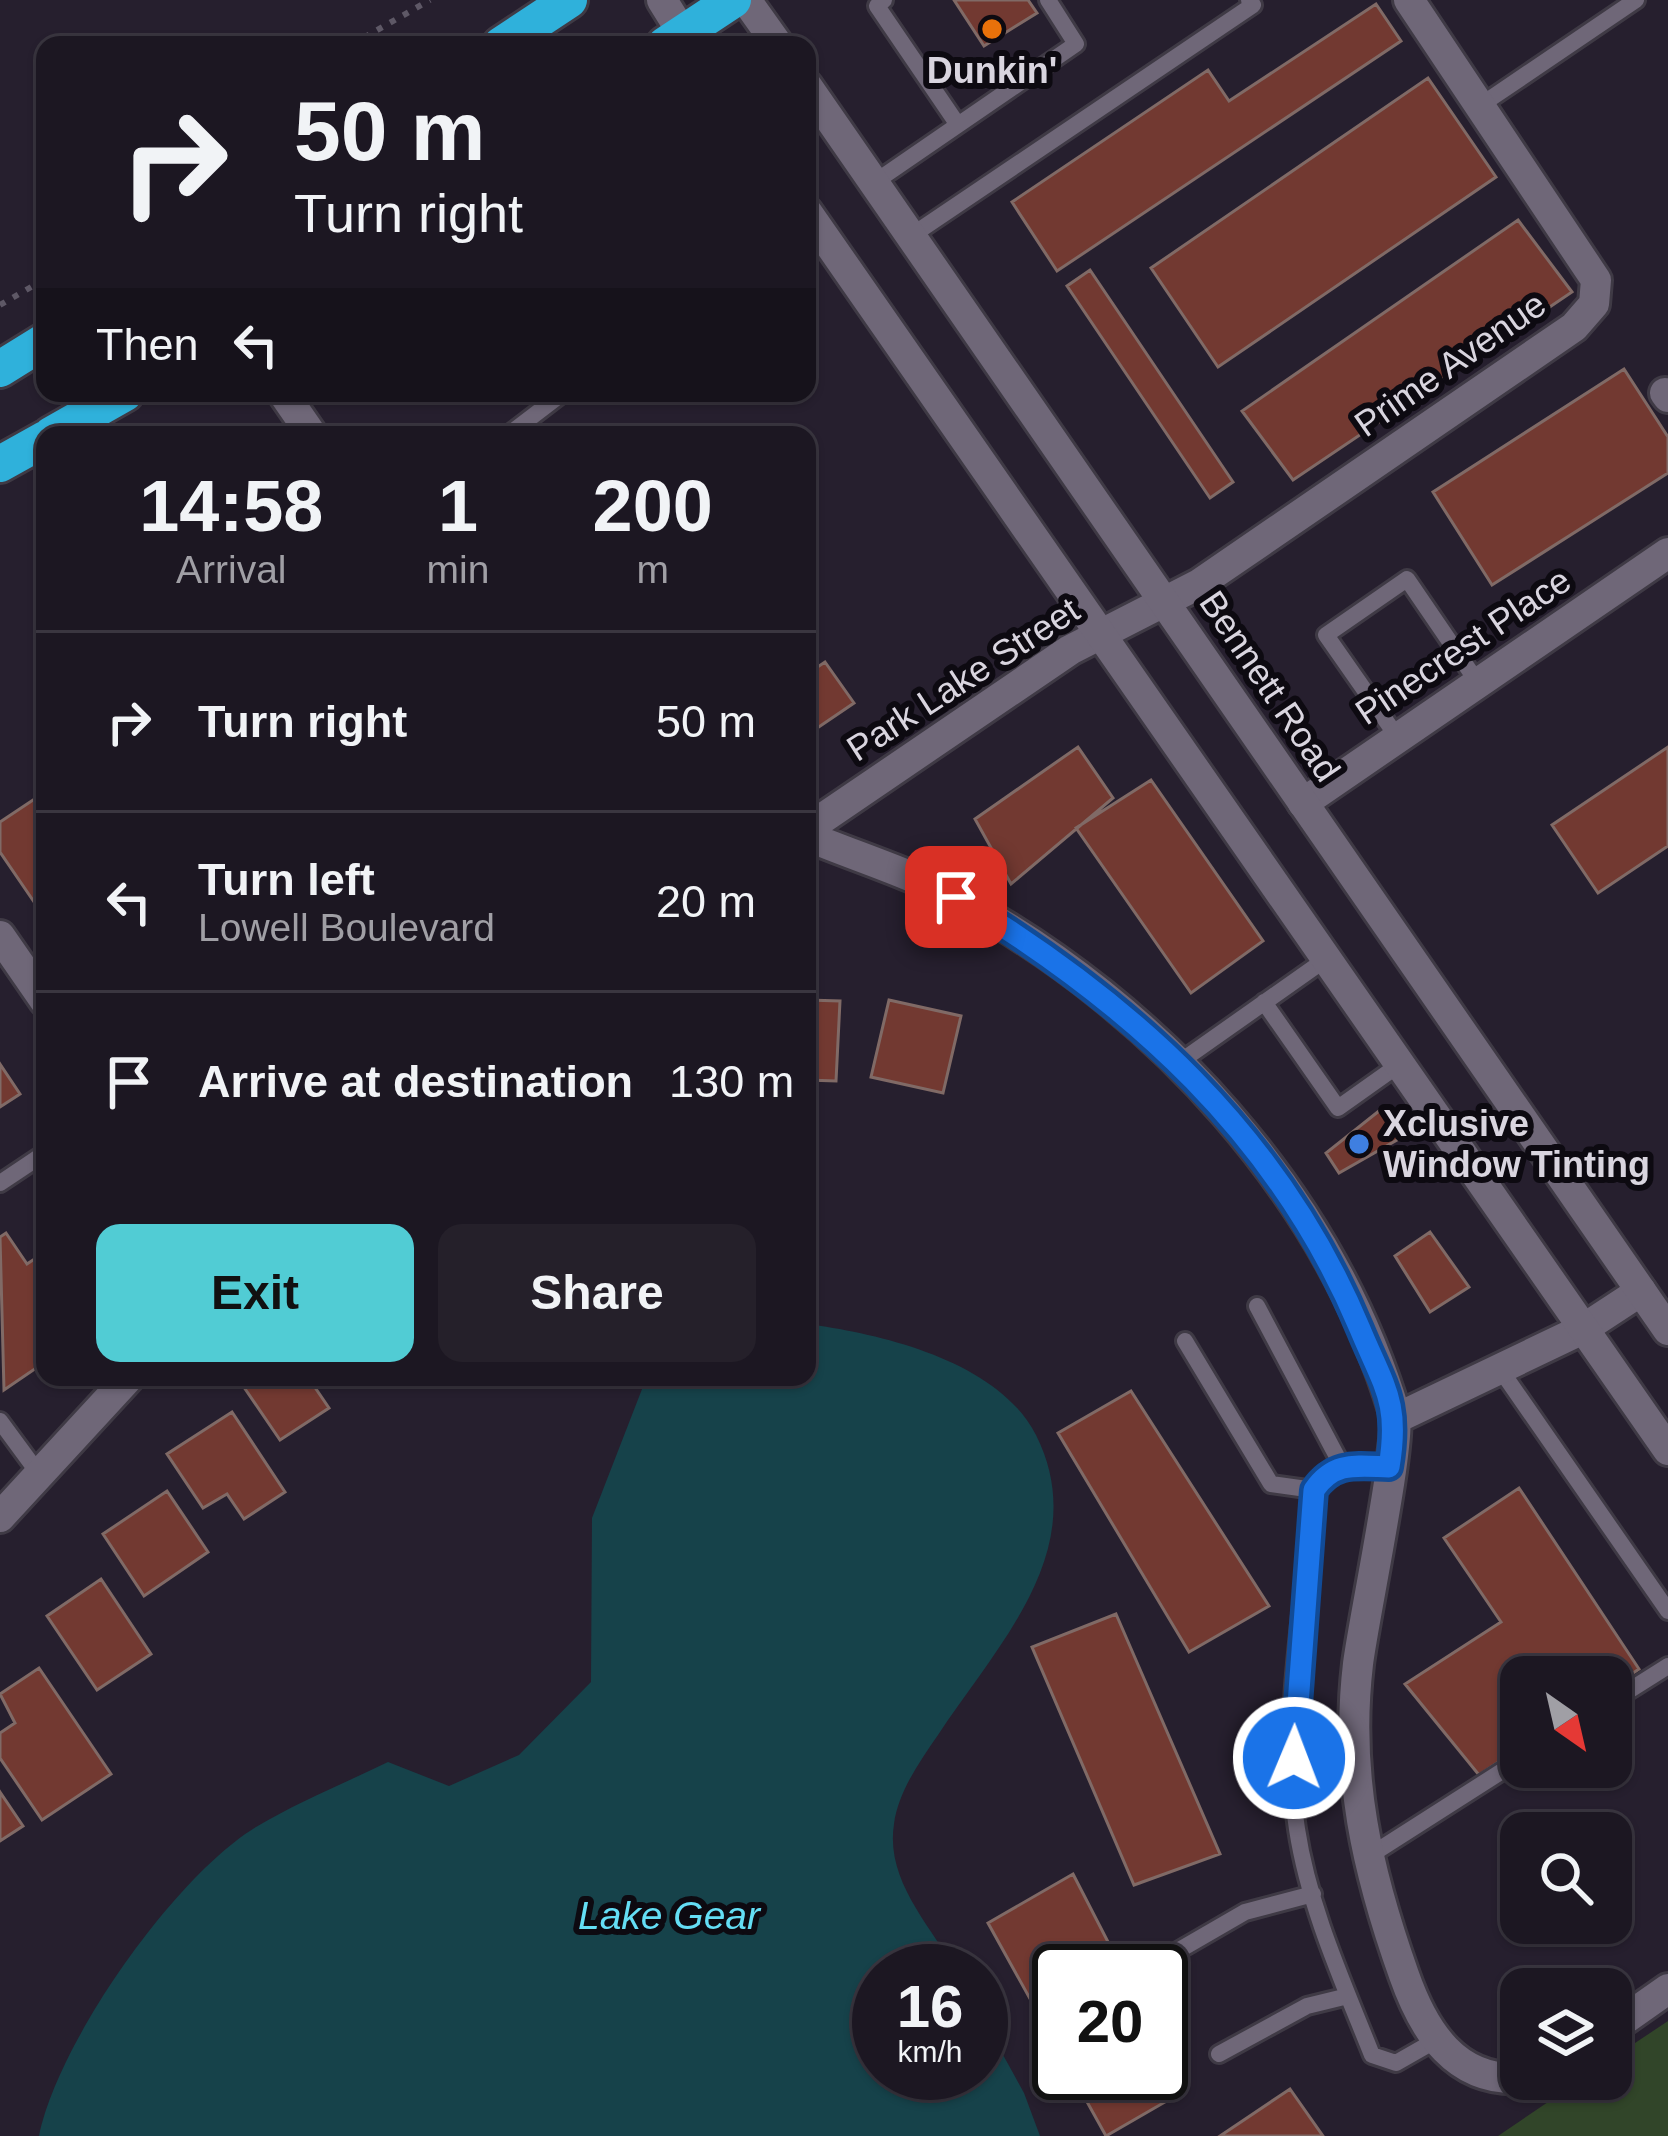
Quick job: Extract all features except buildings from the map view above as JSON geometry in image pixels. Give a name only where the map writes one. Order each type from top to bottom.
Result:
[{"type":"highway","points":[[514,36],[569,0]]},
{"type":"highway","points":[[686,36],[734,0]]},
{"type":"highway","points":[[0,369],[36,347]]},
{"type":"highway","points":[[67,426],[109,402]]},
{"type":"highway","points":[[0,464],[36,444]]},
{"type":"street","points":[[662,0],[677,36]]},
{"type":"street","points":[[746,0],[772,36]]},
{"type":"street","name":"Prime Avenue","points":[[1166,601],[1574,328],[1594,304],[1596,280],[1409,0]]},
{"type":"street","name":"Bennett Road","points":[[816,99],[1668,1330]]},
{"type":"street","points":[[816,225],[1668,1450]]},
{"type":"street","name":"Pinecrest Place","points":[[1303,803],[1668,553]]},
{"type":"street","name":"Park Lake Street","points":[[816,826],[1101,634],[1166,601]]},
{"type":"street","points":[[816,836],[956,897],[1061,961],[1177,1064],[1277,1173],[1342,1286],[1397,1418],[1358,1668],[1353,1778],[1366,1858],[1413,2001],[1444,2050],[1500,2080]]},
{"type":"street","points":[[0,936],[36,988]]},
{"type":"street","points":[[1397,1418],[1583,1329],[1641,1292]]},
{"type":"street","points":[[0,1516],[121,1386]]},
{"type":"street","points":[[1632,2014],[1668,1989]]},
{"type":"lane","points":[[884,0],[877,5],[958,124]]},
{"type":"lane","points":[[874,182],[1076,44],[1048,0]]},
{"type":"lane","points":[[1478,106],[1636,0]]},
{"type":"lane","points":[[911,236],[1254,2]]},
{"type":"lane","points":[[520,426],[550,402]]},
{"type":"lane","points":[[1398,738],[1326,635],[1407,579],[1478,683]]},
{"type":"lane","points":[[1177,1064],[1326,958]]},
{"type":"lane","points":[[1264,1002],[1338,1108],[1400,1064]]},
{"type":"lane","points":[[0,1183],[36,1159]]},
{"type":"lane","points":[[1257,1306],[1342,1466]]},
{"type":"lane","points":[[1186,1341],[1271,1484],[1314,1490]]},
{"type":"lane","points":[[1500,1369],[1668,1611]]},
{"type":"lane","points":[[0,1421],[39,1474]]},
{"type":"lane","points":[[1389,1467],[1332,1469],[1314,1490],[1292,1724],[1297,1828],[1313,1894],[1372,2055],[1396,2063],[1444,2050]]},
{"type":"lane","points":[[1632,1689],[1668,1666]]},
{"type":"lane","points":[[1366,1858],[1500,1772]]},
{"type":"lane","points":[[1188,1945],[1245,1912],[1313,1894]]},
{"type":"lane","points":[[1219,2054],[1307,2006],[1348,1996]]},
{"type":"path","points":[[367,36],[430,0]]},
{"type":"path","points":[[0,305],[36,284]]},
{"type":"shaded area","points":[[1668,2021],[1668,2136],[1498,2136],[1551,2100],[1632,2100],[1632,2045]]},
{"type":"water","name":"Lake Gear","points":[[816,1326],[869,1335],[935,1356],[967,1370],[1018,1409],[1036,1435],[1051,1477],[1053,1517],[1046,1556],[1010,1630],[917,1766],[900,1800],[894,1824],[896,1865],[939,1944],[852,1944],[852,2100],[1008,2100],[1008,2064],[1040,2136],[39,2136],[50,2098],[94,2010],[156,1922],[224,1851],[272,1818],[388,1762],[449,1786],[519,1755],[591,1682],[592,1518],[643,1386],[816,1386]]},
{"type":"place","name":"Dunkin'","points":[[992,29]]},
{"type":"place","name":"Xclusive Window Tinting","points":[[1359,1144]]},
{"type":"route","points":[[956,897],[1061,961],[1167,1052],[1277,1173],[1342,1286],[1397,1418],[1389,1467],[1332,1469],[1314,1490],[1292,1724],[1294,1758]]}]
